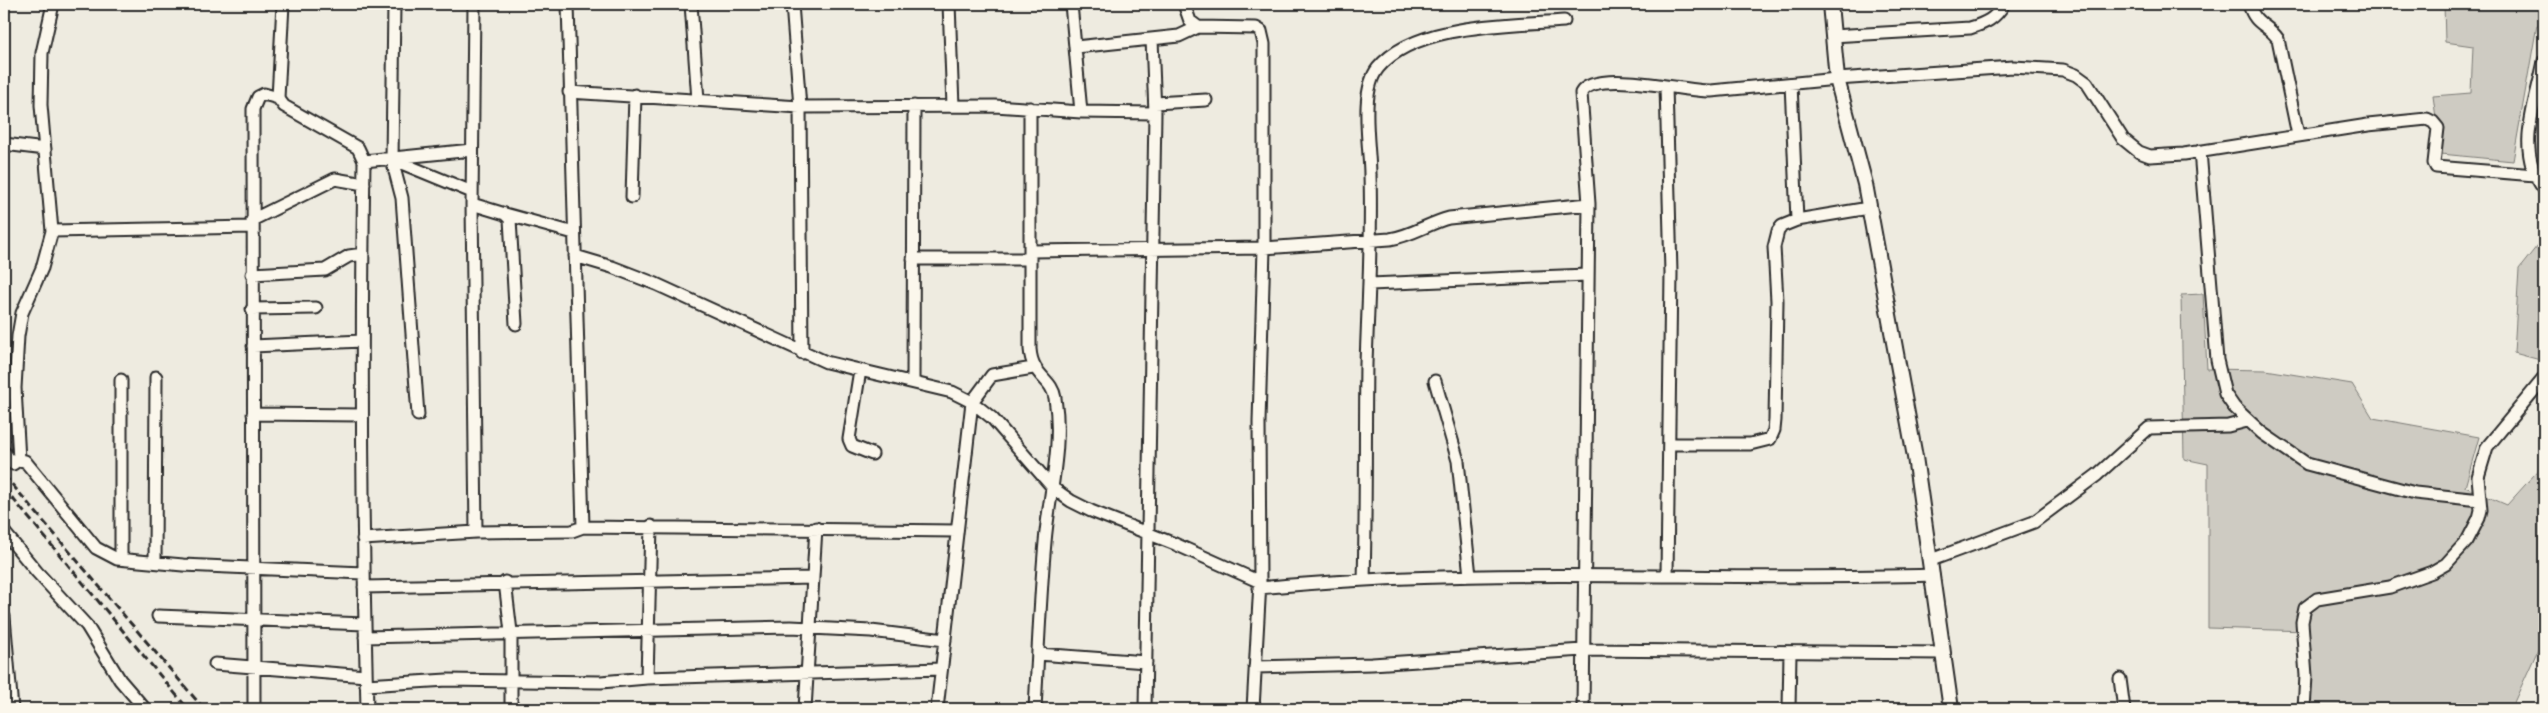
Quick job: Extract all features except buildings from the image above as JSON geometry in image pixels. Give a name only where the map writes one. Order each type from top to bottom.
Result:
[{"type":"street","points":[[19,460],[15,388],[18,336],[22,312],[42,268],[52,232],[41,105],[42,53],[53,4]]},
{"type":"street","points":[[278,98],[283,4]]},
{"type":"street","points":[[394,4],[392,160],[402,198],[418,415]]},
{"type":"street","points":[[474,4],[472,204],[476,532]]},
{"type":"street","points":[[568,4],[569,92],[583,527]]},
{"type":"street","points":[[691,4],[698,100]]},
{"type":"street","points":[[792,4],[800,107],[802,353]]},
{"type":"street","points":[[949,4],[953,106]]},
{"type":"street","points":[[1071,4],[1081,112]]},
{"type":"street","points":[[1184,4],[1190,21],[1198,27]]},
{"type":"street","points":[[1830,4],[1837,79],[1869,208],[1915,457],[1951,709]]},
{"type":"street","points":[[1832,36],[1970,28],[1987,23],[1998,13],[2004,4]]},
{"type":"street","points":[[2249,4],[2255,20],[2274,33],[2278,39],[2298,135]]},
{"type":"street","points":[[1364,580],[1366,372],[1371,241],[1368,92],[1371,80],[1378,68],[1390,56],[1410,45],[1439,35],[1468,29],[1564,21]]},
{"type":"street","points":[[1076,46],[1186,35],[1198,27],[1256,28],[1261,31],[1264,248],[1260,422],[1260,585],[1253,709]]},
{"type":"street","points":[[1145,709],[1154,249],[1155,108],[1152,39]]},
{"type":"street","points":[[2544,61],[2528,146],[2529,160],[2535,175],[2544,189]]},
{"type":"street","points":[[1583,709],[1589,204],[1581,103],[1582,90],[1597,84],[1636,81],[1697,92],[1837,79],[2013,67],[2063,70],[2076,75],[2087,83],[2123,139],[2138,152],[2150,156],[2168,156],[2368,124],[2427,119],[2438,128],[2434,163],[2436,167],[2535,175]]},
{"type":"street","points":[[1791,84],[1797,220]]},
{"type":"street","points":[[1666,86],[1671,273],[1667,575]]},
{"type":"street","points":[[569,92],[800,107],[953,106],[1030,108],[1081,112],[1155,108],[1206,100]]},
{"type":"street","points":[[254,709],[252,224],[255,102],[258,97],[264,94],[278,98],[284,106],[358,148],[364,161],[362,415],[363,574],[367,709]]},
{"type":"street","points":[[632,197],[635,96]]},
{"type":"street","points":[[913,382],[914,106]]},
{"type":"street","points":[[1030,108],[1030,349],[1033,368],[1052,389],[1055,397],[1054,489],[1045,541],[1035,709]]},
{"type":"street","points":[[4,144],[45,149]]},
{"type":"street","points":[[364,161],[392,160],[472,150]]},
{"type":"street","points":[[2200,151],[2220,380],[2225,394],[2247,421],[2293,456],[2322,469],[2415,493],[2480,500]]},
{"type":"street","points":[[392,160],[472,192]]},
{"type":"street","points":[[52,232],[252,224],[335,179],[364,184]]},
{"type":"street","points":[[472,204],[574,232]]},
{"type":"street","points":[[913,259],[1154,249],[1264,248],[1371,241],[1401,238],[1432,222],[1449,218],[1589,204]]},
{"type":"street","points":[[1669,444],[1750,444],[1765,442],[1772,436],[1777,310],[1775,239],[1782,226],[1797,220],[1869,208]]},
{"type":"street","points":[[505,214],[510,219],[516,324]]},
{"type":"street","points":[[252,274],[325,270],[349,256],[363,254]]},
{"type":"street","points":[[575,256],[612,267],[656,284],[802,353],[826,362],[952,392],[972,402],[997,424],[1054,489],[1091,511],[1149,533],[1260,585],[1470,576],[1584,574],[1770,578],[1933,575]]},
{"type":"street","points":[[1370,284],[1587,275]]},
{"type":"street","points":[[252,310],[316,308]]},
{"type":"street","points":[[252,346],[362,341]]},
{"type":"street","points":[[937,709],[972,402],[992,375],[1033,368]]},
{"type":"street","points":[[860,370],[849,440],[852,446],[872,454]]},
{"type":"street","points":[[155,562],[156,377]]},
{"type":"street","points":[[2304,709],[2306,676],[2302,622],[2305,608],[2316,600],[2390,587],[2446,564],[2475,528],[2481,510],[2478,477],[2487,447],[2544,378]]},
{"type":"street","points":[[121,380],[121,559]]},
{"type":"street","points":[[1434,381],[1458,461],[1470,576]]},
{"type":"street","points":[[253,414],[362,415]]},
{"type":"street","points":[[1931,560],[2034,522],[2097,476],[2149,428],[2228,426],[2247,421]]},
{"type":"street","points":[[4,452],[13,464],[19,460],[25,461],[96,548],[105,555],[121,559],[155,562],[363,574]]},
{"type":"street","points":[[363,539],[476,532],[572,531],[583,527],[651,526],[957,531]]},
{"type":"street","points":[[647,678],[651,526]]},
{"type":"street","points":[[805,709],[816,528]]},
{"type":"street","points":[[4,532],[37,572],[87,626],[120,680],[145,709]]},
{"type":"street","points":[[364,587],[505,582],[812,578]]},
{"type":"street","points":[[505,582],[511,632],[511,709]]},
{"type":"street","points":[[158,616],[365,624]]},
{"type":"street","points":[[4,617],[12,709]]},
{"type":"street","points":[[365,637],[511,632],[809,628],[871,631],[945,640]]},
{"type":"street","points":[[1254,667],[1372,664],[1584,650],[1943,653]]},
{"type":"street","points":[[1789,709],[1790,652]]},
{"type":"street","points":[[1038,654],[1146,662]]},
{"type":"street","points":[[215,664],[366,680],[601,682],[647,678],[941,669]]},
{"type":"street","points":[[2120,680],[2124,709]]},
{"type":"shaded area","points":[[2444,4],[2544,4],[2544,26],[2537,25],[2513,161],[2441,154],[2433,96],[2471,93],[2473,46],[2445,42]]},
{"type":"shaded area","points":[[2544,237],[2544,361],[2514,353],[2519,269]]},
{"type":"shaded area","points":[[2203,294],[2207,369],[2266,370],[2352,384],[2373,418],[2479,437],[2465,487],[2507,505],[2544,464],[2544,643],[2541,643],[2511,709],[2309,709],[2307,631],[2208,628],[2208,464],[2184,459],[2181,295]]},
{"type":"railway","points":[[4,475],[204,709]]},
{"type":"railway","points":[[4,488],[188,709]]}]
